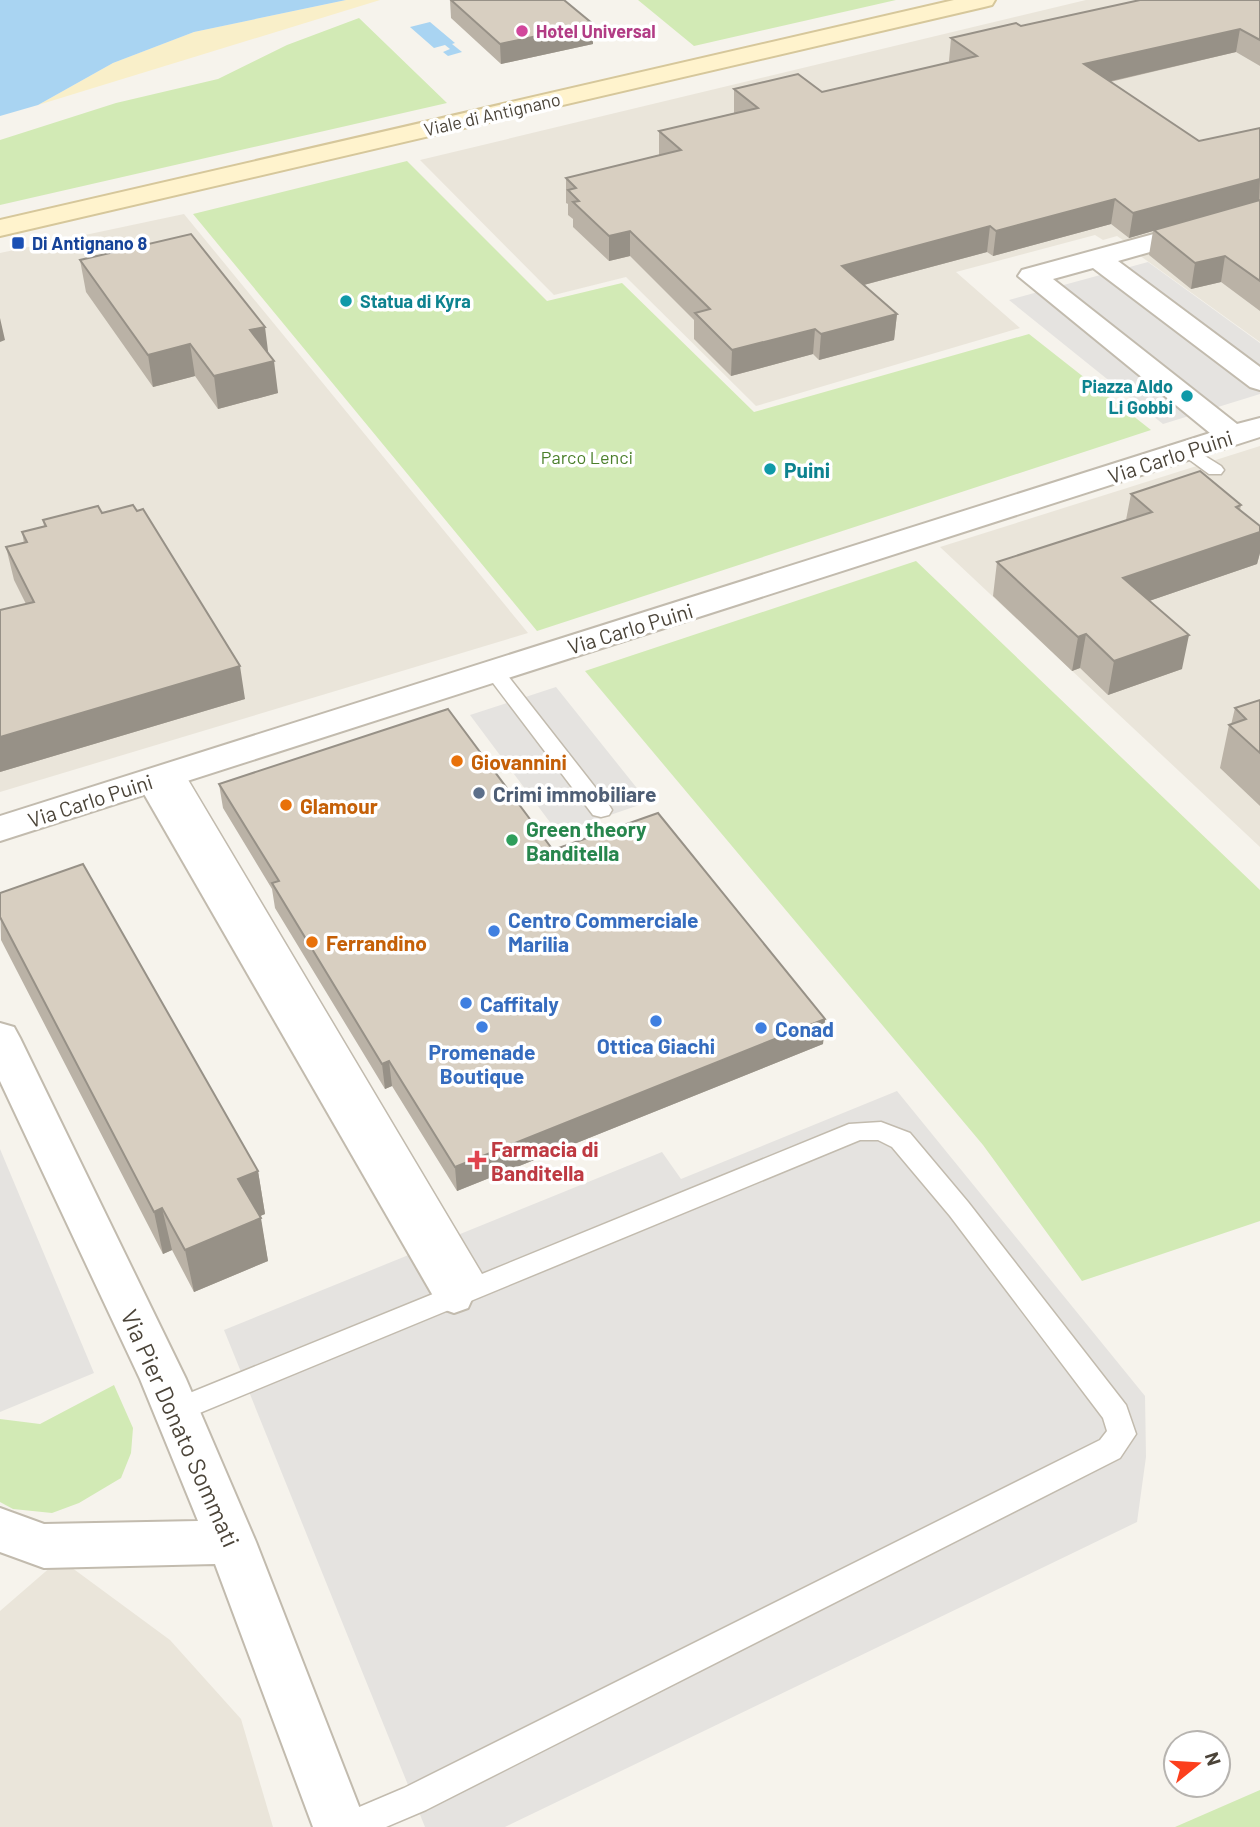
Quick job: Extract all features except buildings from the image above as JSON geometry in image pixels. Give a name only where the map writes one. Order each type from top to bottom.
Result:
[{"type":"main road","name":"Viale di Antignano","points":[[0,228],[984,0]]},
{"type":"street","points":[[1246,432],[1032,276],[1260,213]]},
{"type":"street","points":[[1097,258],[1260,381]]},
{"type":"street","name":"Via Carlo Puini","points":[[0,829],[494,671],[1202,460],[1246,432]]},
{"type":"street","points":[[162,777],[466,1293]]},
{"type":"street","name":"Via Pier Donato Sommati","points":[[0,1038],[163,1380],[231,1542],[340,1827]]},
{"type":"street","points":[[0,1530],[44,1546],[231,1542]]},
{"type":"lane","points":[[494,671],[601,810]]},
{"type":"lane","points":[[175,1411],[858,1131],[881,1131],[901,1140],[959,1209],[1116,1413],[1122,1434],[1110,1449],[415,1799],[349,1827]]},
{"type":"shaded area","points":[[1086,0],[1260,0],[1260,204],[1126,242],[1117,236],[1103,240],[1095,235],[956,272],[1020,328],[756,406],[626,277],[554,295],[420,160]]},
{"type":"shaded area","points":[[184,214],[528,633],[0,792],[0,253]]},
{"type":"shaded area","points":[[1260,222],[1260,342],[1139,255]]},
{"type":"shaded area","name":"Piazza Aldo Li Gobbi","points":[[1148,262],[1260,343],[1260,394],[1163,424],[1009,300]]},
{"type":"shaded area","points":[[1260,446],[1260,847],[940,547]]},
{"type":"shaded area","points":[[556,687],[648,802],[558,833],[470,715]]},
{"type":"shaded area","points":[[897,1091],[1145,1396],[1146,1457],[1137,1522],[505,1827],[425,1827],[224,1330],[662,1152],[681,1179]]},
{"type":"shaded area","points":[[0,1149],[94,1373],[0,1412]]},
{"type":"shaded area","points":[[60,1559],[170,1640],[241,1719],[273,1827],[0,1827],[0,1611]]},
{"type":"green space","points":[[638,0],[896,0],[694,46]]},
{"type":"green space","points":[[359,18],[447,103],[0,205],[0,140],[116,103],[218,79],[287,45]]},
{"type":"green space","name":"Parco Lenci","points":[[407,161],[547,301],[622,283],[754,412],[1029,334],[1151,430],[537,631],[193,214]]},
{"type":"green space","points":[[916,561],[1260,890],[1260,1221],[1082,1281],[983,1145],[585,671]]},
{"type":"green space","points":[[114,1385],[133,1428],[131,1453],[121,1478],[79,1503],[52,1513],[13,1509],[0,1502],[0,1419],[40,1424]]},
{"type":"green space","points":[[1260,1790],[1260,1827],[1175,1827]]},
{"type":"sand","points":[[346,0],[380,0],[38,105],[113,63],[194,32]]},
{"type":"water","points":[[0,0],[346,0],[194,32],[113,63],[38,105],[0,116]]},
{"type":"water","points":[[430,22],[462,52],[448,56],[443,52],[450,49],[445,45],[434,48],[410,27]]},
{"type":"place","name":"Hotel Universal","points":[[522,31]]},
{"type":"place","name":"Di Antignano 8","points":[[18,243]]},
{"type":"place","name":"Statua di Kyra","points":[[346,301]]},
{"type":"place","name":"Piazza Aldo Li Gobbi","points":[[1187,396]]},
{"type":"place","name":"Puini","points":[[770,469]]},
{"type":"place","name":"Giovannini","points":[[457,761]]},
{"type":"place","name":"Crimi immobiliare","points":[[479,793]]},
{"type":"place","name":"Glamour","points":[[286,805]]},
{"type":"place","name":"Green theory Banditella","points":[[512,840]]},
{"type":"place","name":"Centro Commerciale Marilia","points":[[494,931]]},
{"type":"place","name":"Ferrandino","points":[[312,942]]},
{"type":"place","name":"Caffitaly","points":[[466,1003]]},
{"type":"place","name":"Ottica Giachi","points":[[656,1021]]},
{"type":"place","name":"Promenade Boutique","points":[[482,1027]]},
{"type":"place","name":"Conad","points":[[761,1028]]},
{"type":"place","name":"Farmacia di Banditella","points":[[477,1160]]}]
